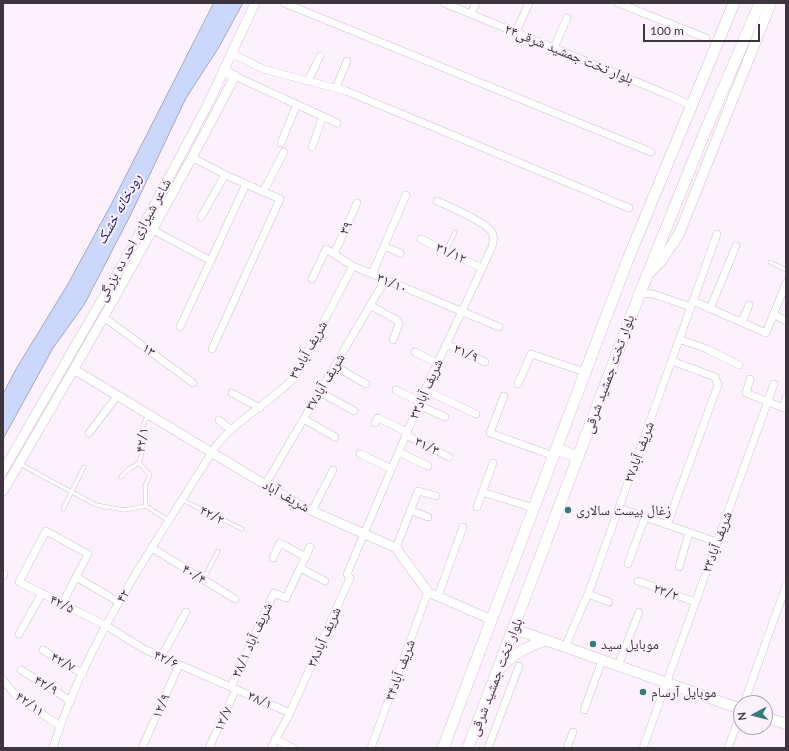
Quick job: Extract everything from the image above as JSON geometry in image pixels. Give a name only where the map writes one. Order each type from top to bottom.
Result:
[{"type":"main road","name":"بلوار تخت جمشید شرقی","points":[[443,748],[628,260],[734,3]]},
{"type":"main road","name":"بلوار تخت جمشید شرقی","points":[[468,748],[646,276],[706,129],[760,3]]},
{"type":"main road","points":[[646,276],[662,260],[679,234],[771,3]]},
{"type":"main road","points":[[555,452],[578,457]]},
{"type":"main road","points":[[514,629],[602,661],[733,705]]},
{"type":"main road","points":[[499,669],[514,654],[547,640]]},
{"type":"main road","points":[[773,720],[786,724]]},
{"type":"street","name":"شاعر شیرازی احد ده بزرگی","points":[[3,471],[130,251],[208,104],[255,3]]},
{"type":"street","points":[[284,3],[651,152]]},
{"type":"street","name":"بلوار تخت جمشید شرقی۲۴","points":[[445,3],[692,106]]},
{"type":"street","points":[[471,14],[476,3]]},
{"type":"street","points":[[516,32],[529,3]]},
{"type":"street","points":[[618,3],[706,38]]},
{"type":"street","points":[[554,48],[567,18]]},
{"type":"street","points":[[231,53],[263,69],[336,88],[629,208]]},
{"type":"street","points":[[308,81],[320,56]]},
{"type":"street","points":[[336,88],[347,61]]},
{"type":"street","points":[[223,71],[337,122]]},
{"type":"street","points":[[3,491],[105,318],[193,158],[235,76]]},
{"type":"street","points":[[281,143],[297,104]]},
{"type":"street","points":[[312,147],[324,116]]},
{"type":"street","points":[[263,192],[284,152]]},
{"type":"street","points":[[193,158],[225,175],[280,199],[212,349]]},
{"type":"street","points":[[201,217],[225,175]]},
{"type":"street","points":[[180,328],[246,184]]},
{"type":"street","points":[[372,274],[406,195]]},
{"type":"street","name":"شریف آباد۳۳","points":[[364,534],[419,403],[460,312],[492,247],[494,238],[492,232],[483,225],[437,200]]},
{"type":"street","name":"۳۹","points":[[334,254],[357,203]]},
{"type":"street","points":[[153,230],[211,261]]},
{"type":"street","name":"شریف آباد۲۷","points":[[565,647],[588,594],[717,234]]},
{"type":"street","name":"۳۱/۱۲","points":[[420,239],[482,268]]},
{"type":"street","points":[[384,246],[400,253]]},
{"type":"street","points":[[710,309],[736,246]]},
{"type":"street","name":"۳۱/۱۰","points":[[312,279],[326,249],[353,266],[499,327]]},
{"type":"street","name":"شریف آباد۳۹","points":[[212,452],[218,443],[231,430],[280,392],[294,378],[353,266]]},
{"type":"street","name":"شریف آباد۳۷","points":[[265,484],[385,280]]},
{"type":"street","points":[[640,293],[653,294],[710,309],[766,333],[786,283]]},
{"type":"street","points":[[742,322],[749,305]]},
{"type":"street","points":[[371,306],[397,320],[399,324],[393,340]]},
{"type":"street","points":[[773,314],[786,320]]},
{"type":"street","name":"۱۳","points":[[105,318],[193,383]]},
{"type":"street","points":[[679,339],[707,349],[739,364]]},
{"type":"street","name":"۳۱/۹","points":[[446,344],[485,362]]},
{"type":"street","points":[[415,352],[438,363]]},
{"type":"street","points":[[518,384],[531,354],[585,372]]},
{"type":"street","points":[[667,525],[718,385],[715,377],[672,361]]},
{"type":"street","points":[[335,366],[366,384]]},
{"type":"street","name":"شریف آباد","points":[[75,370],[312,511],[396,548]]},
{"type":"street","points":[[750,379],[746,393],[784,408],[786,398]]},
{"type":"street","name":"شریف آباد۲۳","points":[[642,748],[774,384]]},
{"type":"street","points":[[396,390],[445,417]]},
{"type":"street","points":[[425,390],[476,414]]},
{"type":"street","points":[[320,392],[354,411]]},
{"type":"street","points":[[232,393],[260,408]]},
{"type":"street","points":[[88,433],[118,395]]},
{"type":"street","points":[[504,396],[490,433],[555,452]]},
{"type":"street","name":"۳۱/۳","points":[[374,423],[378,418],[449,457]]},
{"type":"street","points":[[304,419],[335,437]]},
{"type":"street","points":[[219,420],[231,430]]},
{"type":"street","name":"۴۲","points":[[53,748],[60,726],[105,625],[212,452]]},
{"type":"street","points":[[399,452],[428,466]]},
{"type":"street","points":[[360,454],[392,468]]},
{"type":"street","points":[[477,507],[493,463]]},
{"type":"street","points":[[312,511],[333,470]]},
{"type":"street","points":[[436,496],[418,491],[396,548],[428,592],[492,620]]},
{"type":"street","points":[[482,492],[534,508]]},
{"type":"street","points":[[619,508],[717,542]]},
{"type":"street","points":[[410,510],[428,517]]},
{"type":"street","points":[[628,564],[645,517]]},
{"type":"street","points":[[438,596],[463,527]]},
{"type":"street","name":"۴۲/۵","points":[[76,578],[88,554],[46,531],[20,582],[105,625]]},
{"type":"street","points":[[678,567],[689,532]]},
{"type":"street","name":"شریف آباد۳۸","points":[[271,748],[290,713],[350,578],[347,574],[364,534]]},
{"type":"street","points":[[273,558],[280,544],[306,557]]},
{"type":"street","points":[[310,547],[300,568],[325,581]]},
{"type":"street","name":"۴۰/۴","points":[[152,548],[235,600]]},
{"type":"street","name":"۳۸/۱ شریف آباد","points":[[233,688],[274,592],[286,598],[300,568]]},
{"type":"street","points":[[62,604],[76,578],[119,602]]},
{"type":"street","name":"۲۳/۲","points":[[638,581],[695,602]]},
{"type":"street","points":[[747,695],[786,586]]},
{"type":"street","name":"شریف آباد۳۴","points":[[371,748],[428,592]]},
{"type":"street","points":[[19,634],[42,594]]},
{"type":"street","points":[[588,594],[608,602]]},
{"type":"street","points":[[161,656],[186,612]]},
{"type":"street","points":[[618,666],[639,612]]},
{"type":"street","name":"۴۲/۶","points":[[105,625],[144,649],[233,688]]},
{"type":"street","name":"۴۲/۷","points":[[43,650],[84,674]]},
{"type":"street","points":[[584,710],[602,661]]},
{"type":"street","name":"۱۲/۹","points":[[142,748],[179,664]]},
{"type":"street","points":[[488,748],[519,666]]},
{"type":"street","name":"۴۲/۹","points":[[21,670],[71,700]]},
{"type":"street","name":"۴۲/۱۱","points":[[3,680],[17,697],[60,726]]},
{"type":"street","name":"۳۸/۱","points":[[233,688],[290,713]]},
{"type":"street","name":"۱۲/۷","points":[[209,748],[233,688]]},
{"type":"street","points":[[568,748],[573,732]]},
{"type":"street","points":[[728,748],[733,735]]},
{"type":"street","points":[[275,739],[293,748]]},
{"type":"lane","points":[[446,251],[455,232]]},
{"type":"lane","points":[[770,262],[786,270]]},
{"type":"lane","name":"۴۲/۱","points":[[146,506],[145,486],[150,475],[139,463],[142,453],[143,425],[148,414]]},
{"type":"lane","points":[[121,477],[129,469],[139,463]]},
{"type":"lane","points":[[19,464],[96,505],[124,510],[146,506],[170,521]]},
{"type":"lane","points":[[63,509],[70,492],[84,467]]},
{"type":"lane","name":"۴۲/۲","points":[[182,500],[242,529]]},
{"type":"lane","points":[[203,580],[218,551]]},
{"type":"water","name":"رودخانه خشک","points":[[214,3],[243,3],[219,47],[186,98],[131,214],[84,305],[53,348],[3,439],[3,394],[16,369],[68,284],[114,199]]},
{"type":"place","name":"زغال بیست سالاری","points":[[568,510]]},
{"type":"place","name":"موبایل سید","points":[[593,644]]},
{"type":"place","name":"موبایل آرسام","points":[[643,692]]}]
